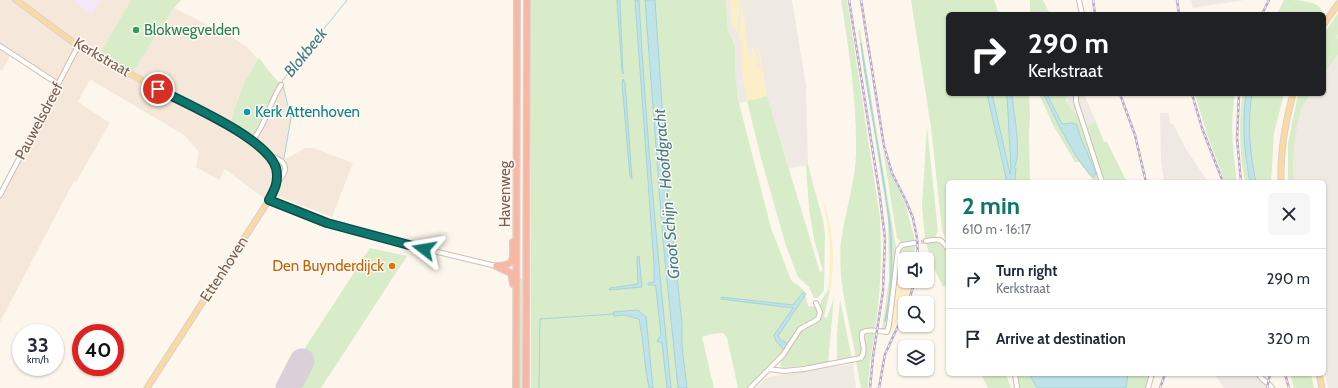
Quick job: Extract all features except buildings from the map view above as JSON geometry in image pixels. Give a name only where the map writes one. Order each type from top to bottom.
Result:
[{"type":"highway","name":"Havenweg","points":[[516,388],[517,0]]},
{"type":"highway","name":"Havenweg","points":[[526,0],[526,388]]},
{"type":"highway","points":[[496,266],[508,265],[513,260],[514,189],[517,153]]},
{"type":"highway","points":[[496,266],[508,271],[513,277],[515,362]]},
{"type":"main road","name":"Kerkstraat","points":[[16,0],[78,46],[242,133],[268,156],[275,167],[277,182]]},
{"type":"main road","points":[[1326,21],[1338,4]]},
{"type":"main road","points":[[1281,180],[1281,157],[1284,135],[1293,96]]},
{"type":"main road","name":"Ettenhoven","points":[[147,388],[269,200],[277,182]]},
{"type":"main road","points":[[1319,376],[1322,388]]},
{"type":"street","points":[[1079,0],[1082,12]]},
{"type":"street","points":[[0,46],[58,84]]},
{"type":"street","name":"Pauwelsdreef","points":[[0,196],[78,46]]},
{"type":"street","points":[[252,141],[262,127],[274,96],[281,85]]},
{"type":"street","points":[[1076,96],[1076,102],[1101,180]]},
{"type":"street","name":"Ettenhoven","points":[[268,156],[272,156],[284,163],[286,166],[277,182]]},
{"type":"street","points":[[269,200],[327,223],[367,235],[496,266]]},
{"type":"street","points":[[926,241],[939,239],[943,241],[946,246]]},
{"type":"street","points":[[769,369],[784,371],[804,369],[861,358],[864,353],[861,337],[864,332],[869,329],[887,332],[898,250],[902,245],[915,243]]},
{"type":"street","points":[[750,388],[788,349],[800,329],[818,319],[820,312],[816,302]]},
{"type":"street","points":[[1015,376],[1017,388]]},
{"type":"street","points":[[1148,388],[1151,376]]},
{"type":"street","points":[[1260,376],[1272,388]]},
{"type":"shaded area","points":[[0,0],[131,0],[100,53],[133,72],[174,8],[230,36],[246,46],[283,86],[291,120],[284,158],[286,159],[305,148],[313,148],[353,163],[332,217],[269,193],[265,199],[225,169],[219,180],[196,167],[199,152],[184,135],[91,80],[78,102],[110,123],[76,182],[74,181],[0,322],[0,191],[54,86],[10,56],[2,71],[0,70]]},
{"type":"shaded area","points":[[73,0],[102,0],[91,14]]},
{"type":"shaded area","points":[[726,0],[792,0],[806,86],[808,165],[789,168],[767,96],[739,103],[735,86],[735,45],[728,31]]},
{"type":"shaded area","points":[[1191,0],[1244,0],[1193,8]]},
{"type":"shaded area","points":[[1338,21],[1338,388],[1328,388],[1326,376],[1326,180],[1291,180],[1294,132],[1302,96],[1326,96],[1326,39]]},
{"type":"shaded area","points":[[1066,96],[1085,96],[1096,122],[1084,128],[1081,121],[1068,104]]},
{"type":"shaded area","points":[[1160,113],[1169,113],[1170,124],[1173,124],[1186,149],[1207,180],[1164,180],[1161,160]]},
{"type":"shaded area","points":[[853,364],[856,388],[756,388],[766,378]]},
{"type":"shaded area","points":[[1215,376],[1267,376],[1265,388],[1224,388]]},
{"type":"green space","name":"Blokwegvelden","points":[[131,0],[181,0],[174,8],[133,72],[100,53]]},
{"type":"green space","points":[[531,0],[726,0],[728,31],[735,45],[735,73],[738,99],[771,228],[791,280],[804,290],[808,306],[820,307],[821,301],[828,290],[830,291],[824,317],[827,318],[834,297],[828,363],[783,368],[780,365],[781,361],[778,358],[748,388],[738,388],[727,338],[723,333],[711,334],[702,337],[714,388],[531,388]]},
{"type":"green space","points":[[841,0],[847,0],[881,232],[880,287],[875,329],[867,328],[860,334],[862,352],[856,358],[844,300],[840,256],[841,241],[854,176],[856,154],[854,96],[850,57]]},
{"type":"green space","points":[[911,0],[994,0],[998,12],[946,12],[946,96],[1029,96],[1030,180],[946,180],[946,240],[942,230],[931,127]]},
{"type":"green space","points":[[1030,0],[1043,0],[1049,12],[1030,12]]},
{"type":"green space","points":[[1284,0],[1311,3],[1320,7],[1322,11],[1321,12],[1278,12]]},
{"type":"green space","points":[[1338,13],[1338,34],[1335,38],[1338,39],[1338,54],[1326,71],[1326,31]]},
{"type":"green space","points":[[858,30],[860,30],[896,247],[888,324],[884,330],[882,329],[889,279],[888,221]]},
{"type":"green space","points":[[259,58],[279,84],[256,133],[252,135],[230,123],[244,83]]},
{"type":"green space","points":[[767,96],[820,272],[823,271],[814,239],[809,209],[806,165],[808,165],[823,220],[825,235],[824,290],[818,298],[814,298],[809,287],[798,277],[786,246],[761,158],[747,101]]},
{"type":"green space","points":[[1040,96],[1067,96],[1066,100],[1068,104],[1081,121],[1099,180],[1093,180],[1080,162],[1075,162],[1053,125]]},
{"type":"green space","points":[[1196,96],[1235,96],[1233,105],[1233,138],[1237,180],[1224,180],[1207,134]]},
{"type":"green space","points":[[1242,96],[1246,96],[1246,165],[1250,180],[1245,180],[1241,149],[1240,116]]},
{"type":"green space","points":[[1252,96],[1283,96],[1274,133],[1271,180],[1256,180],[1250,138],[1250,105]]},
{"type":"green space","points":[[1298,96],[1309,96],[1302,107],[1296,133],[1293,157],[1294,180],[1288,180],[1288,143]]},
{"type":"green space","points":[[1096,122],[1104,142],[1107,142],[1126,180],[1103,180],[1087,126]]},
{"type":"green space","points":[[927,127],[938,231],[935,237],[925,239],[922,206]]},
{"type":"green space","points":[[883,150],[892,176],[906,206],[915,241],[902,243],[897,238]]},
{"type":"green space","points":[[935,241],[940,242],[946,250],[946,285],[943,287],[934,268],[934,252],[929,252],[926,243]]},
{"type":"green space","points":[[915,244],[915,252],[900,252],[902,247]]},
{"type":"green space","points":[[370,248],[407,256],[321,388],[279,388]]},
{"type":"green space","points":[[520,278],[522,279],[523,388],[520,388]]},
{"type":"green space","points":[[840,299],[852,359],[837,362],[837,334]]},
{"type":"green space","points":[[866,332],[875,332],[870,361],[868,388],[861,388],[856,362],[861,359],[863,338]]},
{"type":"green space","points":[[982,376],[1007,376],[1011,388],[988,388]]},
{"type":"green space","points":[[1017,376],[1150,376],[1147,388],[1019,388]]},
{"type":"green space","points":[[1291,376],[1311,376],[1314,388],[1294,388]]},
{"type":"sand","points":[[730,0],[740,0],[737,33],[732,27]]},
{"type":"sand","points":[[742,0],[749,56],[752,56],[751,47],[754,47],[758,67],[760,67],[757,48],[759,48],[767,96],[747,101],[742,71],[742,44],[739,38]]},
{"type":"sand","points":[[821,195],[831,230],[833,266],[830,291],[828,290],[830,266],[828,231]]},
{"type":"sand","points":[[898,269],[898,288],[912,288],[909,296],[898,296],[898,319],[891,334],[888,334]]},
{"type":"water","points":[[617,0],[620,0],[623,74],[622,71]]},
{"type":"water","points":[[635,0],[639,0],[653,194],[671,388],[667,388],[662,343],[657,341],[661,335],[656,288],[655,285],[648,285],[648,283],[654,282],[654,264]]},
{"type":"water","name":"Groot Schijn - Hoofdgracht","points":[[645,0],[655,0],[667,179],[687,388],[678,388],[663,241]]},
{"type":"water","points":[[861,43],[877,144],[865,77]]},
{"type":"water","points":[[623,79],[625,83],[632,179],[630,177],[622,83]]},
{"type":"water","points":[[987,96],[992,96],[1010,174],[1007,96],[1012,97],[1017,134],[1017,154],[1014,168],[1016,169],[1016,180],[1007,180]]},
{"type":"water","points":[[1045,96],[1048,96],[1062,124],[1073,123],[1077,125],[1080,136],[1096,173],[1094,177],[1088,173],[1074,152]]},
{"type":"water","points":[[1246,96],[1252,96],[1250,105],[1250,138],[1256,180],[1250,180],[1246,160],[1244,138]]},
{"type":"water","points":[[877,144],[884,182],[886,196]]},
{"type":"water","points":[[886,196],[891,229],[892,274],[886,322],[890,287],[891,253]]},
{"type":"water","points":[[639,256],[642,287],[609,290],[610,288],[638,284],[637,257]]},
{"type":"water","points":[[803,292],[806,294],[778,336],[781,340],[788,344],[784,350],[776,341],[774,335],[793,308],[721,299],[721,297],[793,305]]},
{"type":"water","points":[[638,310],[646,317],[653,388],[649,388],[639,319],[624,315],[614,316],[613,312]]},
{"type":"water","points":[[1030,376],[1128,376],[1126,388],[1037,388]]},
{"type":"waterway","name":"Blokbeek","points":[[284,158],[291,118],[282,81],[347,0]]},
{"type":"waterway","points":[[539,388],[540,319],[614,314]]},
{"type":"runway","points":[[288,388],[302,361]]},
{"type":"tunnel","points":[[915,243],[926,241]]},
{"type":"railway","points":[[849,0],[880,197],[885,239],[883,291],[870,388]]},
{"type":"railway","points":[[861,0],[884,146],[892,173],[913,218],[917,238],[918,252]]},
{"type":"railway","points":[[1093,0],[1095,12]]},
{"type":"railway","points":[[1177,0],[1179,12]]},
{"type":"railway","points":[[1263,12],[1269,0]]},
{"type":"railway","points":[[1121,96],[1135,135],[1146,180]]},
{"type":"railway","points":[[1193,96],[1202,128],[1222,180]]},
{"type":"railway","points":[[1239,96],[1237,138],[1241,180]]},
{"type":"railway","points":[[910,296],[913,288]]},
{"type":"railway","points":[[879,388],[885,354],[898,326]]},
{"type":"railway","points":[[1160,388],[1164,376]]},
{"type":"railway","points":[[1267,388],[1270,376]]},
{"type":"railway","points":[[1286,376],[1289,388]]},
{"type":"place","name":"Blokwegvelden","points":[[136,30]]},
{"type":"place","name":"Kerk Attenhoven","points":[[247,112]]},
{"type":"place","name":"Den Buynderdijck","points":[[392,266]]},
{"type":"route","points":[[158,89],[242,133],[272,160],[277,174],[277,182],[269,200],[327,223],[367,235],[424,249]]}]
